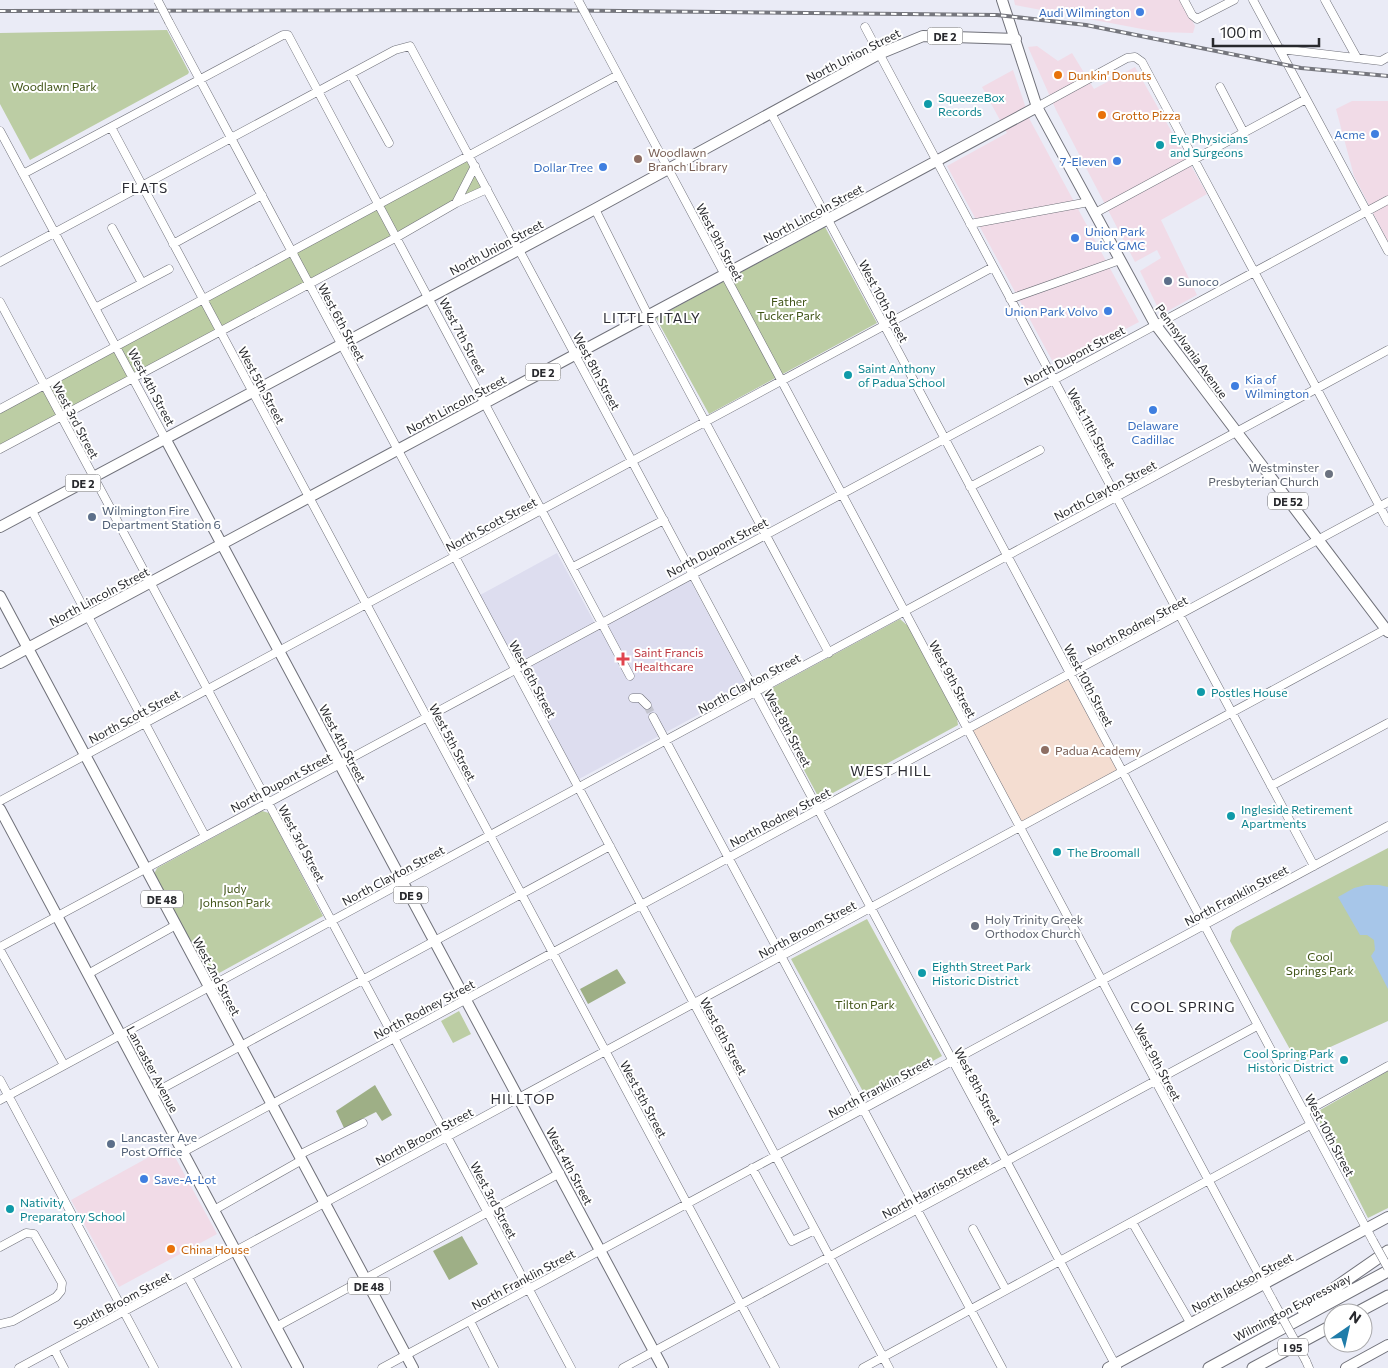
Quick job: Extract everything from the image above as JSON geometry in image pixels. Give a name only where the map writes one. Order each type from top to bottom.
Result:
[{"type":"highway","points":[[1254,1343],[1388,1251]]},
{"type":"highway","name":"Wilmington Expressway","points":[[1209,1367],[1388,1270]]},
{"type":"highway","points":[[1373,1304],[1388,1296]]},
{"type":"highway","name":"I 95","points":[[1253,1368],[1323,1330]]},
{"type":"main road","name":"Pennsylvania Avenue","points":[[1002,0],[1037,107],[1155,324],[1387,630]]},
{"type":"main road","name":"North Union Street","points":[[0,527],[166,440],[879,54],[922,36],[1016,39]]},
{"type":"main road","name":"North Lincoln Street","points":[[0,663],[1037,107]]},
{"type":"main road","name":"West 4th Street","points":[[166,440],[663,1368]]},
{"type":"main road","name":"West 2nd Street","points":[[0,596],[413,1368]]},
{"type":"main road","name":"Lancaster Avenue","points":[[0,809],[298,1368]]},
{"type":"main road","name":"North Jackson Street","points":[[1114,1367],[1388,1217]]},
{"type":"main road","points":[[1346,1368],[1388,1345]]},
{"type":"street","name":"West 6th Street","points":[[158,0],[889,1368]]},
{"type":"street","name":"West 9th Street","points":[[578,0],[1308,1365]]},
{"type":"street","points":[[1184,0],[1196,19],[1234,0]]},
{"type":"street","points":[[1253,0],[1388,250]]},
{"type":"street","points":[[1325,0],[1357,58]]},
{"type":"street","name":"West 11th Street","points":[[865,27],[1314,866]]},
{"type":"street","name":"West 7th Street","points":[[200,79],[283,35],[288,35],[603,622],[630,676]]},
{"type":"street","name":"West 8th Street","points":[[351,74],[395,50],[410,46],[1060,1261],[1114,1367]]},
{"type":"street","points":[[1280,49],[1381,61],[1388,57]]},
{"type":"street","name":"North Lincoln Street","points":[[1037,107],[1127,58],[1135,57],[1142,62],[1194,160]]},
{"type":"street","points":[[0,262],[351,74],[389,143]]},
{"type":"street","points":[[0,409],[618,75]]},
{"type":"street","points":[[23,174],[200,79]]},
{"type":"street","points":[[1220,87],[1244,133]]},
{"type":"street","points":[[1095,213],[1306,99]]},
{"type":"street","name":"West 10th Street","points":[[771,112],[1257,1026],[1305,1112],[1310,1126],[1368,1228],[1388,1270]]},
{"type":"street","name":"West 5th Street","points":[[111,127],[775,1368]]},
{"type":"street","name":"West 4th Street","points":[[0,131],[166,440]]},
{"type":"street","points":[[1194,160],[1388,522]]},
{"type":"street","points":[[456,203],[475,166]]},
{"type":"street","points":[[0,449],[397,237],[456,203],[487,189]]},
{"type":"street","points":[[174,244],[262,196]]},
{"type":"street","name":"North Dupont Street","points":[[0,949],[57,916],[268,802],[1388,200]]},
{"type":"street","points":[[970,224],[1089,202]]},
{"type":"street","points":[[595,209],[648,315],[829,653]]},
{"type":"street","points":[[112,228],[142,283]]},
{"type":"street","points":[[1010,299],[1120,260]]},
{"type":"street","name":"North Scott Street","points":[[0,801],[993,267]]},
{"type":"street","points":[[95,308],[169,269]]},
{"type":"street","name":"West 3rd Street","points":[[0,302],[571,1368]]},
{"type":"street","name":"North Clayton Street","points":[[0,1100],[1388,350]]},
{"type":"street","points":[[970,487],[1040,450]]},
{"type":"street","name":"North Rodney Street","points":[[183,1152],[1388,502]]},
{"type":"street","points":[[32,511],[205,836]]},
{"type":"street","points":[[573,567],[664,520]]},
{"type":"street","name":"North Broom Street","points":[[236,1251],[1387,630]]},
{"type":"street","points":[[633,698],[640,698],[647,705]]},
{"type":"street","points":[[654,717],[1002,1368]]},
{"type":"street","points":[[1271,786],[1388,724]]},
{"type":"street","name":"North Franklin Street","points":[[382,1368],[1388,826]]},
{"type":"street","points":[[152,1094],[610,846]]},
{"type":"street","points":[[88,974],[176,925]]},
{"type":"street","points":[[0,949],[64,1066]]},
{"type":"street","name":"North Harrison Street","points":[[623,1368],[1257,1026]]},
{"type":"street","points":[[1305,1112],[1388,1066]]},
{"type":"street","points":[[0,1080],[154,1368]]},
{"type":"street","points":[[214,1210],[300,1158],[363,1123]]},
{"type":"street","points":[[863,1368],[1310,1126]]},
{"type":"street","points":[[752,1168],[792,1241],[815,1230]]},
{"type":"street","points":[[276,1327],[560,1174]]},
{"type":"street","points":[[1132,1222],[1191,1324]]},
{"type":"street","points":[[973,1229],[1006,1290]]},
{"type":"street","points":[[0,1247],[26,1233],[34,1234],[62,1283],[61,1291],[56,1296],[13,1321],[0,1324]]},
{"type":"street","name":"South Broom Street","points":[[19,1368],[236,1251]]},
{"type":"street","points":[[188,1277],[237,1368]]},
{"type":"street","points":[[470,1321],[494,1368]]},
{"type":"street","points":[[54,1349],[64,1368]]},
{"type":"shaded area","points":[[1014,0],[1181,0],[1195,26],[1193,33],[1158,32],[1015,5]]},
{"type":"shaded area","points":[[1037,46],[1058,61],[1072,53],[1094,89],[1135,67],[1207,194],[1161,220],[1197,295],[1164,313],[1159,310],[1140,271],[1161,258],[1157,250],[1135,262],[1056,110],[1028,47]]},
{"type":"shaded area","points":[[1013,70],[1030,120],[1139,322],[1055,366],[947,166],[1007,133],[982,87]]},
{"type":"shaded area","points":[[1352,101],[1388,101],[1388,242],[1354,176],[1336,109]]},
{"type":"shaded area","name":"Saint Francis Healthcare","points":[[557,553],[598,629],[690,580],[748,688],[579,779],[480,595]]},
{"type":"shaded area","name":"Padua Academy","points":[[1070,674],[1122,772],[1020,827],[967,729]]},
{"type":"shaded area","points":[[169,1146],[217,1234],[119,1287],[71,1200]]},
{"type":"green space","name":"Woodlawn Park","points":[[167,30],[189,72],[188,74],[30,160],[0,104],[0,33]]},
{"type":"green space","points":[[469,156],[487,189],[0,449],[0,409]]},
{"type":"green space","name":"Father Tucker Park","points":[[825,227],[877,323],[709,414],[656,318]]},
{"type":"green space","points":[[900,619],[908,626],[957,718],[958,725],[820,800],[763,693]]},
{"type":"green space","name":"Judy Johnson Park","points":[[262,811],[269,813],[323,916],[210,978],[154,874],[157,868]]},
{"type":"green space","name":"Cool Springs Park","points":[[1388,848],[1388,1021],[1297,1062],[1230,941],[1232,931],[1236,927]]},
{"type":"green space","name":"Tilton Park","points":[[867,919],[942,1056],[866,1097],[791,959]]},
{"type":"green space","points":[[617,969],[626,983],[588,1004],[580,989]]},
{"type":"green space","points":[[459,1011],[471,1034],[453,1043],[441,1021]]},
{"type":"green space","points":[[1388,1071],[1388,1208],[1368,1218],[1315,1113]]},
{"type":"green space","points":[[375,1085],[392,1115],[382,1121],[376,1112],[344,1128],[336,1111]]},
{"type":"green space","points":[[462,1236],[478,1264],[449,1280],[433,1251]]},
{"type":"water","points":[[1366,885],[1388,887],[1388,989],[1371,956],[1375,950],[1374,940],[1367,935],[1360,935],[1338,897],[1354,888]]},
{"type":"tunnel","points":[[647,705],[653,717]]},
{"type":"railway","points":[[0,11],[530,10],[997,15],[1086,25],[1301,68],[1388,76]]},
{"type":"place","name":"Audi Wilmington","points":[[1140,12]]},
{"type":"place","name":"Dunkin' Donuts","points":[[1058,75]]},
{"type":"place","name":"SqueezeBox Records","points":[[928,104]]},
{"type":"place","name":"Grotto Pizza","points":[[1102,115]]},
{"type":"place","name":"Acme","points":[[1375,134]]},
{"type":"place","name":"Eye Physicians and Surgeons","points":[[1160,145]]},
{"type":"place","name":"Woodlawn Branch Library","points":[[638,159]]},
{"type":"place","name":"7-Eleven","points":[[1117,161]]},
{"type":"place","name":"Dollar Tree","points":[[603,167]]},
{"type":"place","name":"Union Park Buick GMC","points":[[1075,238]]},
{"type":"place","name":"Sunoco","points":[[1168,281]]},
{"type":"place","name":"Union Park Volvo","points":[[1108,311]]},
{"type":"place","name":"Saint Anthony of Padua School","points":[[848,375]]},
{"type":"place","name":"Kia of Wilmington","points":[[1235,386]]},
{"type":"place","name":"Delaware Cadillac","points":[[1153,410]]},
{"type":"place","name":"Westminster Presbyterian Church","points":[[1329,474]]},
{"type":"place","name":"Wilmington Fire Department Station 6","points":[[92,517]]},
{"type":"place","name":"Saint Francis Healthcare","points":[[623,659]]},
{"type":"place","name":"Postles House","points":[[1201,692]]},
{"type":"place","name":"Padua Academy","points":[[1045,750]]},
{"type":"place","name":"Ingleside Retirement Apartments","points":[[1231,816]]},
{"type":"place","name":"The Broomall","points":[[1057,852]]},
{"type":"place","name":"Holy Trinity Greek Orthodox Church","points":[[975,926]]},
{"type":"place","name":"Eighth Street Park Historic District","points":[[922,973]]},
{"type":"place","name":"Cool Spring Park Historic District","points":[[1344,1060]]},
{"type":"place","name":"Lancaster Ave Post Office","points":[[111,1144]]},
{"type":"place","name":"Save-A-Lot","points":[[144,1179]]},
{"type":"place","name":"Nativity Preparatory School","points":[[10,1209]]},
{"type":"place","name":"China House","points":[[171,1249]]},
{"type":"district","name":"FLATS","points":[[145,187]]},
{"type":"district","name":"LITTLE ITALY","points":[[652,317]]},
{"type":"district","name":"WEST HILL","points":[[891,770]]},
{"type":"district","name":"COOL SPRING","points":[[1183,1006]]},
{"type":"district","name":"HILLTOP","points":[[523,1098]]}]
